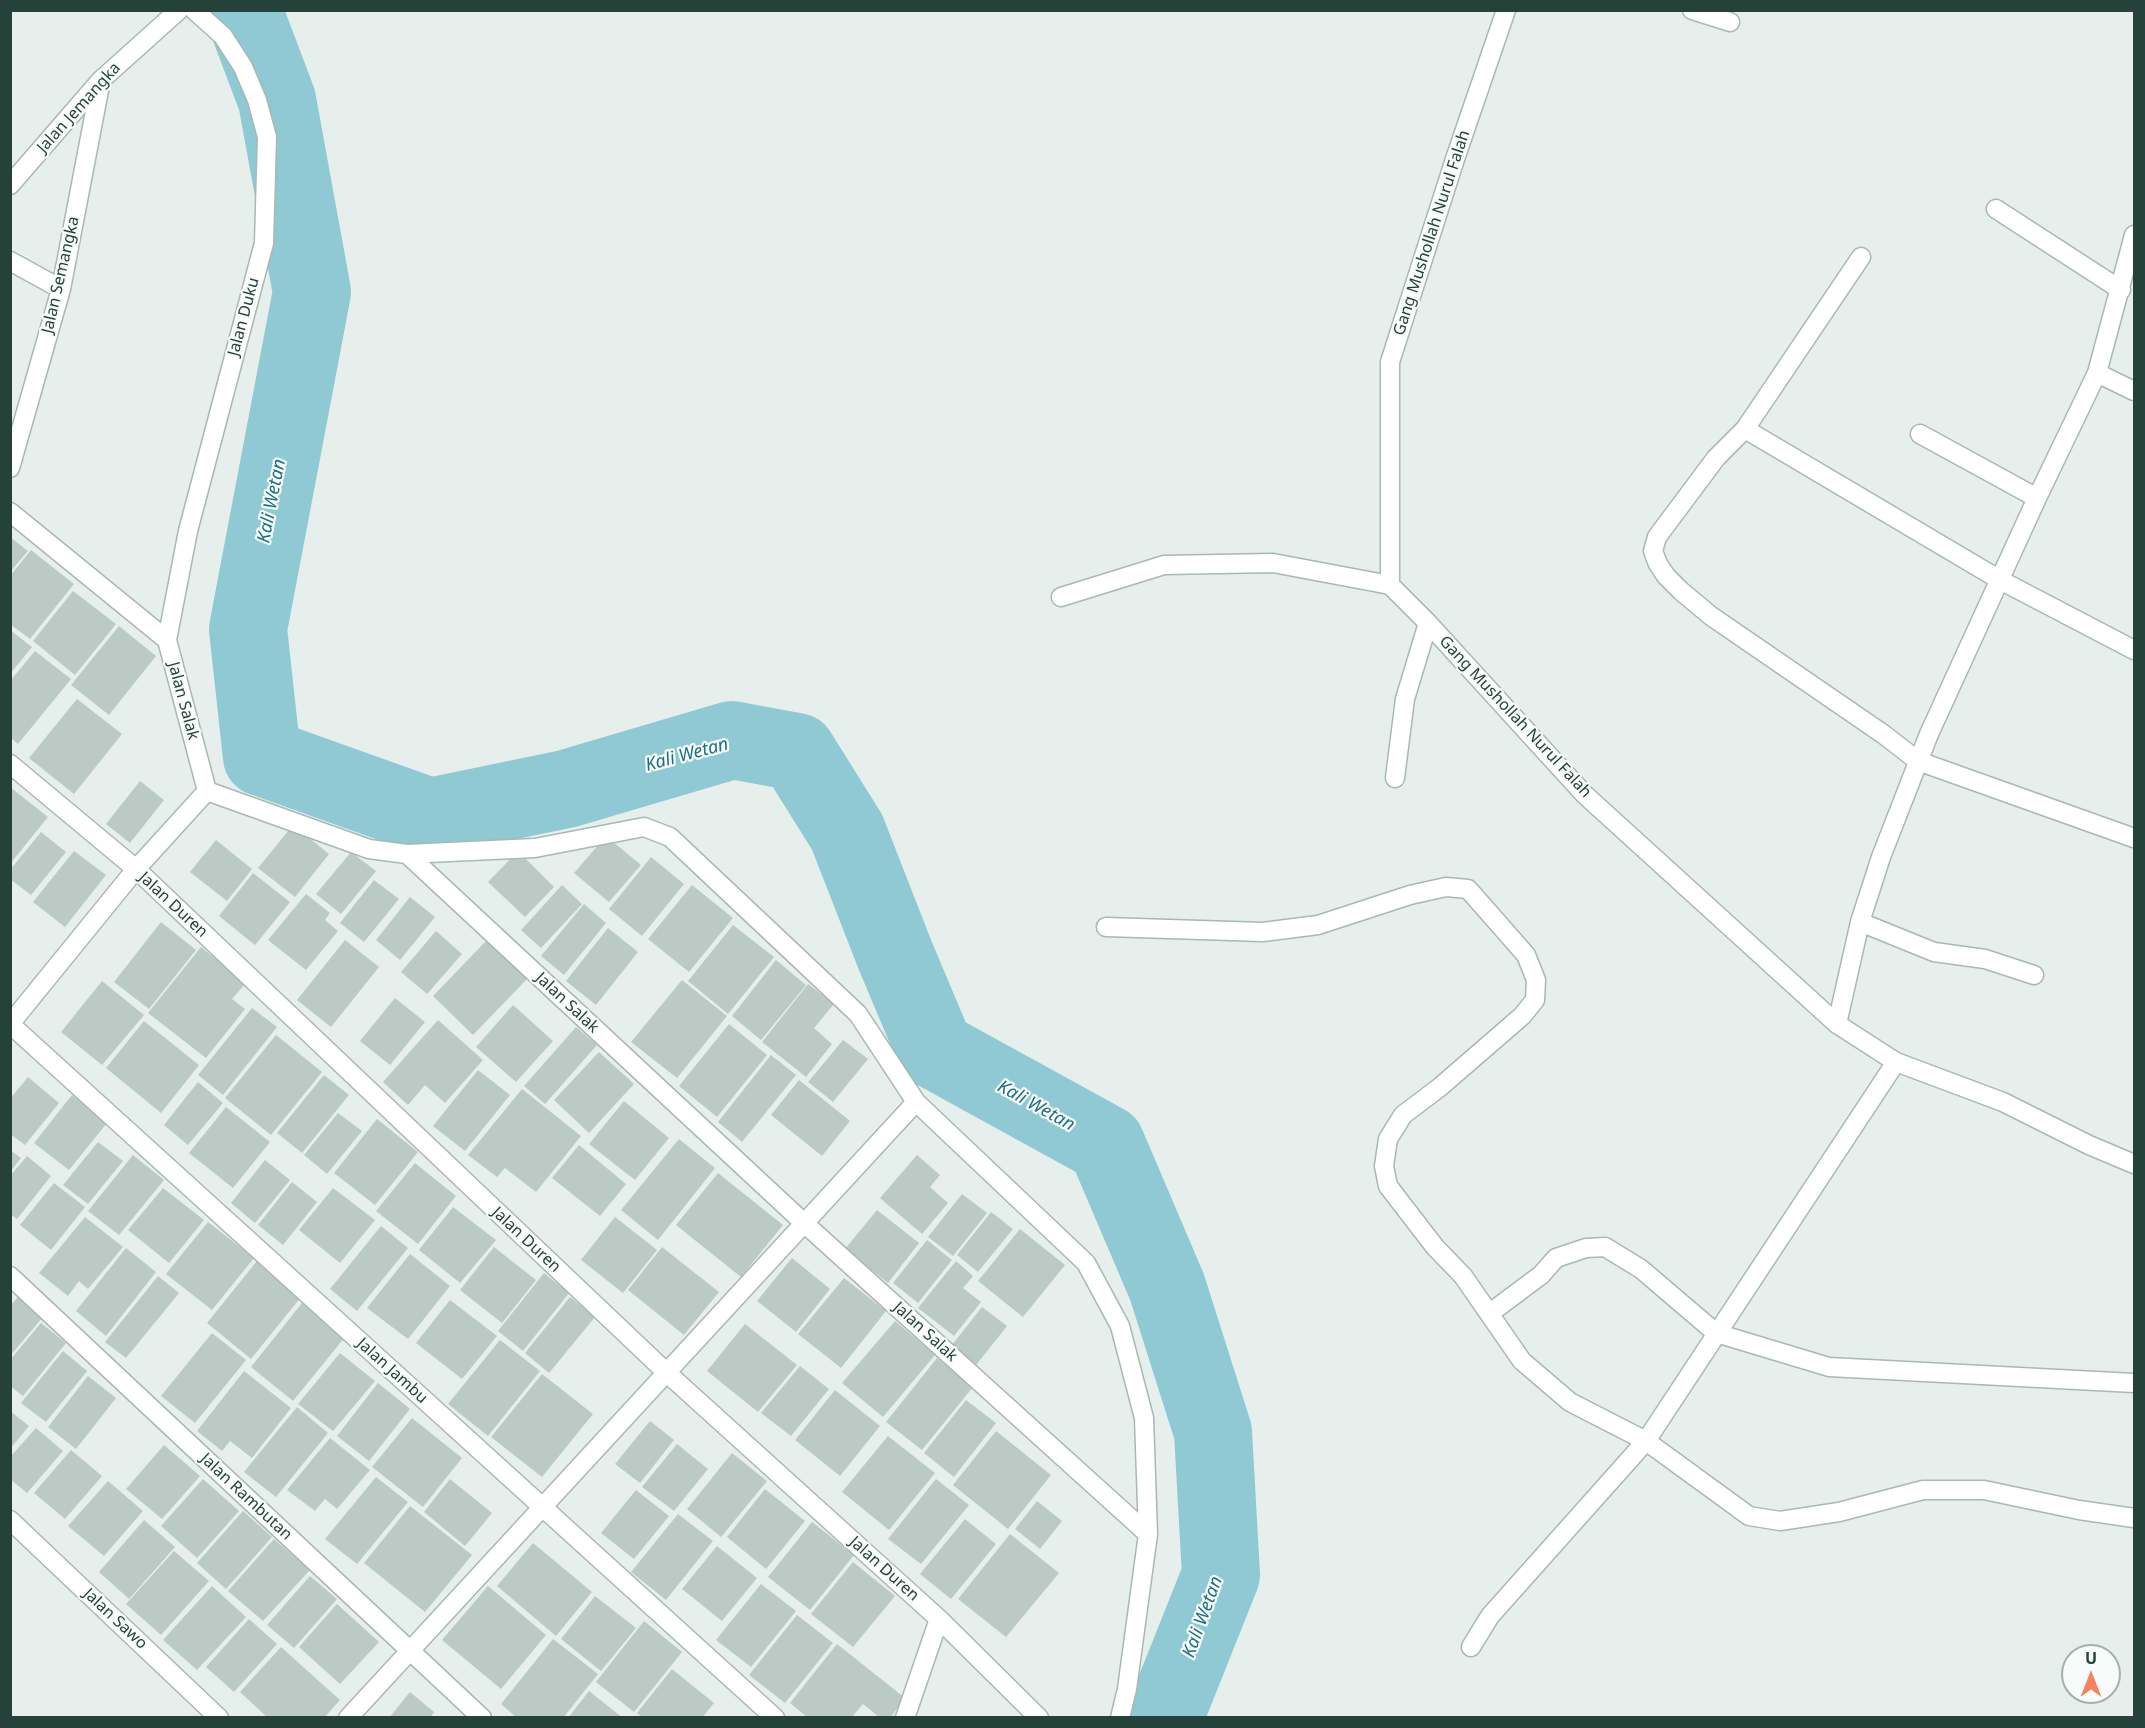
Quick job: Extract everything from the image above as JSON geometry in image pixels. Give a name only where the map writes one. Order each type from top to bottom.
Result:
[{"type":"street","name":"Jalan Jemangka","points":[[10,185],[101,80],[179,10]]},
{"type":"street","name":"Jalan Duku","points":[[167,640],[188,531],[264,243],[267,137],[257,100],[243,67],[223,36],[194,10]]},
{"type":"street","name":"Gang Mushollah Nurul Falah","points":[[1506,10],[1455,159],[1390,362],[1390,585],[1428,623],[1584,794],[1837,1024],[1896,1062],[2003,1102],[2089,1145],[2134,1164]]},
{"type":"street","points":[[1692,10],[1730,22]]},
{"type":"street","name":"Jalan Semangka","points":[[10,468],[61,289],[101,80]]},
{"type":"street","points":[[1996,209],[2121,290]]},
{"type":"street","points":[[1837,1024],[1860,922],[1881,857],[1918,761],[2037,498],[2097,373],[2134,235]]},
{"type":"street","points":[[1861,257],[1744,429],[1716,458],[1657,537],[1653,551],[1658,564],[1666,576],[1711,616],[1883,734],[1918,761],[2134,838]]},
{"type":"street","points":[[10,261],[61,289]]},
{"type":"street","points":[[2097,373],[2134,391]]},
{"type":"street","points":[[1744,429],[2000,580],[2134,650]]},
{"type":"street","points":[[1920,434],[2037,498]]},
{"type":"street","name":"Jalan Salak","points":[[10,512],[167,640],[207,791]]},
{"type":"street","points":[[1061,597],[1164,565],[1273,563],[1390,585]]},
{"type":"street","points":[[1395,778],[1406,699],[1428,623]]},
{"type":"street","name":"Jalan Duren","points":[[10,764],[136,869],[666,1373],[939,1619],[1039,1718]]},
{"type":"street","points":[[10,1024],[136,869],[207,791],[369,849],[407,854],[535,848],[644,827],[670,837],[858,1014],[916,1102],[1086,1263],[1120,1326],[1144,1419],[1148,1534],[1127,1689],[1120,1718]]},
{"type":"street","name":"Jalan Salak","points":[[407,854],[804,1223],[1148,1534]]},
{"type":"street","points":[[1106,927],[1263,932],[1318,925],[1410,895],[1446,887],[1468,889],[1526,955],[1536,980],[1535,1000],[1506,1030],[1440,1087],[1403,1115],[1388,1139],[1384,1166],[1388,1186],[1435,1247],[1463,1275],[1522,1361],[1570,1402],[1646,1441],[1749,1516],[1780,1521],[1839,1512],[1923,1490],[1983,1490],[2079,1510],[2134,1518]]},
{"type":"street","points":[[1860,922],[1934,952],[1985,959],[2034,975]]},
{"type":"street","name":"Jalan Jambu","points":[[10,1024],[775,1718]]},
{"type":"street","points":[[1471,1647],[1490,1617],[1646,1441],[1896,1062]]},
{"type":"street","points":[[348,1718],[916,1102]]},
{"type":"street","points":[[1490,1313],[1541,1275],[1556,1258],[1586,1248],[1605,1247],[1641,1269],[1716,1333],[1829,1367],[2134,1383]]},
{"type":"street","name":"Jalan Rambutan","points":[[10,1276],[482,1718]]},
{"type":"street","name":"Jalan Sawo","points":[[10,1520],[219,1718]]},
{"type":"street","points":[[905,1718],[939,1619]]},
{"type":"building","points":[[10,537],[28,551],[10,572]]},
{"type":"building","points":[[31,550],[74,584],[30,639],[10,624],[10,576]]},
{"type":"building","points":[[73,591],[116,624],[75,675],[33,641]]},
{"type":"building","points":[[119,626],[156,656],[109,715],[71,685]]},
{"type":"building","points":[[10,630],[32,647],[10,674]]},
{"type":"building","points":[[35,651],[71,679],[18,744],[10,737],[10,681]]},
{"type":"building","points":[[77,699],[122,734],[74,794],[29,758]]},
{"type":"building","points":[[140,781],[164,800],[130,843],[106,824]]},
{"type":"building","points":[[10,787],[48,817],[10,864]]},
{"type":"building","points":[[293,825],[329,854],[295,897],[258,868]]},
{"type":"building","points":[[41,832],[66,852],[31,895],[10,879],[10,870]]},
{"type":"building","points":[[606,836],[641,865],[609,902],[574,873]]},
{"type":"building","points":[[216,840],[252,869],[227,901],[190,872]]},
{"type":"building","points":[[74,851],[106,875],[65,927],[33,902]]},
{"type":"building","points":[[518,851],[554,887],[525,917],[488,882]]},
{"type":"building","points":[[351,852],[376,871],[341,914],[316,894]]},
{"type":"building","points":[[651,857],[684,884],[642,936],[609,909]]},
{"type":"building","points":[[253,873],[290,902],[255,945],[219,916]]},
{"type":"building","points":[[374,880],[399,899],[364,942],[340,923]]},
{"type":"building","points":[[562,885],[582,904],[541,948],[521,930]]},
{"type":"building","points":[[692,885],[733,918],[689,972],[648,939]]},
{"type":"building","points":[[306,894],[330,913],[325,920],[338,931],[306,970],[268,940]]},
{"type":"building","points":[[410,897],[435,917],[400,960],[376,940]]},
{"type":"building","points":[[584,904],[606,923],[564,975],[541,956]]},
{"type":"building","points":[[161,922],[196,950],[149,1009],[114,982]]},
{"type":"building","points":[[733,925],[774,957],[728,1014],[688,981]]},
{"type":"building","points":[[608,928],[638,952],[596,1005],[566,981]]},
{"type":"building","points":[[436,931],[462,954],[427,994],[401,972]]},
{"type":"building","points":[[488,939],[529,977],[473,1035],[433,996]]},
{"type":"building","points":[[345,940],[379,967],[331,1027],[297,1000]]},
{"type":"building","points":[[201,947],[246,983],[232,999],[245,1009],[206,1058],[148,1013]]},
{"type":"building","points":[[776,960],[806,985],[761,1040],[732,1016]]},
{"type":"building","points":[[682,980],[727,1016],[677,1078],[631,1042]]},
{"type":"building","points":[[102,981],[144,1015],[102,1065],[61,1032]]},
{"type":"building","points":[[808,984],[834,1004],[814,1028],[832,1044],[806,1077],[762,1042]]},
{"type":"building","points":[[395,998],[425,1022],[390,1065],[360,1041]]},
{"type":"building","points":[[513,1005],[553,1041],[516,1082],[476,1047]]},
{"type":"building","points":[[252,1008],[277,1027],[223,1095],[198,1075]]},
{"type":"building","points":[[438,1020],[483,1060],[445,1103],[425,1085],[408,1105],[383,1082]]},
{"type":"building","points":[[144,1021],[199,1065],[161,1113],[106,1068]]},
{"type":"building","points":[[729,1024],[767,1055],[717,1117],[679,1086]]},
{"type":"building","points":[[576,1027],[597,1045],[545,1104],[524,1086]]},
{"type":"building","points":[[276,1035],[322,1072],[271,1135],[225,1098]]},
{"type":"building","points":[[843,1040],[868,1059],[833,1102],[808,1082]]},
{"type":"building","points":[[599,1052],[634,1084],[589,1133],[554,1100]]},
{"type":"building","points":[[771,1055],[796,1075],[742,1142],[718,1122]]},
{"type":"building","points":[[478,1070],[510,1095],[465,1151],[433,1126]]},
{"type":"building","points":[[324,1075],[349,1095],[302,1153],[277,1133]]},
{"type":"building","points":[[28,1077],[59,1103],[25,1145],[10,1134],[10,1099]]},
{"type":"building","points":[[799,1080],[850,1121],[822,1156],[771,1115]]},
{"type":"building","points":[[198,1082],[223,1103],[188,1145],[164,1125]]},
{"type":"building","points":[[522,1089],[581,1136],[536,1192],[505,1168],[497,1177],[468,1155]]},
{"type":"building","points":[[72,1095],[107,1123],[69,1170],[34,1143]]},
{"type":"building","points":[[624,1101],[669,1138],[635,1180],[589,1144]]},
{"type":"building","points":[[226,1107],[270,1142],[233,1188],[189,1153]]},
{"type":"building","points":[[338,1113],[362,1131],[327,1174],[304,1155]]},
{"type":"building","points":[[377,1119],[418,1152],[375,1205],[334,1173]]},
{"type":"building","points":[[679,1139],[715,1168],[658,1240],[621,1210]]},
{"type":"building","points":[[98,1142],[123,1161],[88,1204],[63,1185]]},
{"type":"building","points":[[579,1145],[626,1184],[600,1216],[552,1178]]},
{"type":"building","points":[[10,1150],[21,1158],[10,1172]]},
{"type":"building","points":[[133,1155],[164,1180],[119,1235],[88,1211]]},
{"type":"building","points":[[917,1155],[940,1175],[930,1187],[948,1203],[922,1234],[880,1198]]},
{"type":"building","points":[[27,1156],[51,1176],[17,1219],[10,1214],[10,1176]]},
{"type":"building","points":[[265,1160],[290,1180],[255,1223],[231,1203]]},
{"type":"building","points":[[415,1163],[456,1196],[418,1244],[376,1211]]},
{"type":"building","points":[[718,1173],[783,1225],[741,1277],[676,1225]]},
{"type":"building","points":[[292,1182],[317,1202],[283,1245],[258,1225]]},
{"type":"building","points":[[54,1183],[85,1207],[51,1250],[20,1225]]},
{"type":"building","points":[[163,1188],[204,1220],[169,1263],[128,1230]]},
{"type":"building","points":[[333,1188],[375,1220],[340,1263],[299,1230]]},
{"type":"building","points":[[962,1194],[987,1213],[953,1256],[928,1237]]},
{"type":"building","points":[[453,1207],[496,1240],[460,1283],[419,1250]]},
{"type":"building","points":[[877,1210],[919,1243],[888,1283],[845,1249]]},
{"type":"building","points":[[991,1212],[1013,1229],[978,1272],[957,1255]]},
{"type":"building","points":[[85,1217],[123,1247],[88,1289],[79,1281],[68,1296],[39,1273]]},
{"type":"building","points":[[615,1217],[657,1250],[623,1293],[581,1260]]},
{"type":"building","points":[[208,1222],[254,1258],[212,1310],[166,1274]]},
{"type":"building","points":[[381,1226],[408,1248],[357,1311],[330,1289]]},
{"type":"building","points":[[1020,1229],[1065,1265],[1023,1317],[978,1281]]},
{"type":"building","points":[[927,1240],[952,1260],[918,1303],[893,1283]]},
{"type":"building","points":[[494,1247],[536,1280],[502,1323],[460,1290]]},
{"type":"building","points":[[662,1247],[719,1292],[684,1335],[628,1290]]},
{"type":"building","points":[[126,1248],[156,1272],[106,1336],[76,1311]]},
{"type":"building","points":[[410,1254],[450,1286],[408,1339],[367,1308]]},
{"type":"building","points":[[792,1258],[830,1289],[796,1332],[757,1301]]},
{"type":"building","points":[[257,1261],[301,1297],[251,1359],[207,1323]]},
{"type":"building","points":[[956,1261],[973,1276],[963,1288],[981,1302],[954,1336],[918,1308]]},
{"type":"building","points":[[544,1273],[569,1293],[523,1351],[498,1331]]},
{"type":"building","points":[[158,1276],[179,1293],[126,1358],[105,1342]]},
{"type":"building","points":[[844,1278],[886,1311],[841,1368],[798,1334]]},
{"type":"building","points":[[18,1297],[43,1317],[10,1356],[10,1306]]},
{"type":"building","points":[[570,1297],[595,1317],[549,1373],[525,1353]]},
{"type":"building","points":[[450,1300],[497,1336],[462,1379],[416,1343]]},
{"type":"building","points":[[302,1303],[345,1337],[293,1401],[251,1367]]},
{"type":"building","points":[[982,1307],[1007,1326],[973,1369],[948,1350]]},
{"type":"building","points":[[895,1321],[935,1355],[883,1417],[842,1383]]},
{"type":"building","points":[[41,1323],[66,1343],[23,1396],[10,1386],[10,1360]]},
{"type":"building","points":[[745,1324],[797,1365],[758,1412],[707,1371]]},
{"type":"building","points":[[212,1333],[246,1360],[195,1423],[161,1396]]},
{"type":"building","points":[[500,1340],[540,1371],[488,1436],[448,1404]]},
{"type":"building","points":[[63,1351],[87,1371],[46,1422],[21,1403]]},
{"type":"building","points":[[340,1353],[375,1381],[333,1431],[298,1404]]},
{"type":"building","points":[[937,1358],[973,1387],[922,1450],[886,1422]]},
{"type":"building","points":[[800,1366],[829,1389],[791,1436],[761,1413]]},
{"type":"building","points":[[244,1371],[291,1408],[252,1458],[230,1441],[222,1451],[197,1431]]},
{"type":"building","points":[[542,1374],[593,1414],[542,1477],[491,1437]]},
{"type":"building","points":[[88,1376],[116,1398],[76,1449],[48,1427]]},
{"type":"building","points":[[378,1383],[410,1409],[369,1461],[337,1436]]},
{"type":"building","points":[[835,1390],[880,1426],[840,1476],[795,1440]]},
{"type":"building","points":[[966,1400],[996,1423],[954,1477],[924,1453]]},
{"type":"building","points":[[297,1407],[328,1433],[276,1497],[244,1472]]},
{"type":"building","points":[[10,1411],[29,1426],[10,1449]]},
{"type":"building","points":[[412,1418],[462,1458],[423,1507],[372,1467]]},
{"type":"building","points":[[650,1421],[674,1440],[640,1483],[615,1464]]},
{"type":"building","points":[[36,1428],[63,1451],[27,1493],[10,1479],[10,1457]]},
{"type":"building","points":[[996,1431],[1051,1475],[1008,1529],[953,1485]]},
{"type":"building","points":[[888,1436],[935,1473],[889,1530],[842,1492]]},
{"type":"building","points":[[330,1438],[370,1470],[337,1509],[325,1499],[315,1511],[287,1490]]},
{"type":"building","points":[[677,1444],[708,1469],[674,1511],[642,1487]]},
{"type":"building","points":[[164,1445],[200,1476],[162,1519],[126,1489]]},
{"type":"building","points":[[71,1450],[102,1476],[65,1519],[34,1493]]},
{"type":"building","points":[[732,1453],[767,1481],[721,1537],[687,1509]]},
{"type":"building","points":[[376,1477],[408,1502],[357,1564],[325,1539]]},
{"type":"building","points":[[203,1479],[239,1511],[197,1558],[161,1526]]},
{"type":"building","points":[[450,1479],[492,1513],[465,1546],[424,1512]]},
{"type":"building","points":[[936,1479],[969,1505],[921,1564],[888,1539]]},
{"type":"building","points":[[108,1481],[143,1511],[104,1556],[68,1526]]},
{"type":"building","points":[[765,1489],[805,1521],[766,1569],[727,1537]]},
{"type":"building","points":[[636,1490],[669,1516],[634,1559],[601,1533]]},
{"type":"building","points":[[1037,1501],[1062,1521],[1040,1549],[1015,1529]]},
{"type":"building","points":[[410,1506],[472,1555],[425,1612],[364,1563]]},
{"type":"building","points":[[243,1511],[272,1537],[226,1589],[197,1563]]},
{"type":"building","points":[[678,1514],[713,1541],[666,1600],[631,1572]]},
{"type":"building","points":[[965,1519],[996,1544],[951,1599],[920,1574]]},
{"type":"building","points":[[144,1520],[175,1547],[129,1599],[99,1572]]},
{"type":"building","points":[[812,1522],[854,1555],[810,1610],[768,1577]]},
{"type":"building","points":[[1010,1534],[1059,1573],[1006,1637],[958,1599]]},
{"type":"building","points":[[274,1539],[310,1570],[263,1621],[228,1591]]},
{"type":"building","points":[[533,1543],[592,1592],[556,1636],[497,1586]]},
{"type":"building","points":[[717,1546],[757,1578],[722,1621],[682,1589]]},
{"type":"building","points":[[174,1551],[209,1581],[161,1635],[126,1604]]},
{"type":"building","points":[[853,1562],[895,1596],[853,1647],[811,1614]]},
{"type":"building","points":[[310,1576],[337,1599],[294,1648],[267,1625]]},
{"type":"building","points":[[761,1584],[796,1611],[751,1667],[716,1640]]},
{"type":"building","points":[[212,1586],[246,1617],[197,1670],[163,1640]]},
{"type":"building","points":[[488,1586],[546,1635],[501,1689],[442,1640]]},
{"type":"building","points":[[595,1596],[636,1628],[601,1671],[561,1639]]},
{"type":"building","points":[[337,1604],[379,1642],[340,1684],[299,1647]]},
{"type":"building","points":[[797,1615],[833,1643],[785,1703],[749,1675]]},
{"type":"building","points":[[249,1619],[277,1644],[234,1692],[206,1667]]},
{"type":"building","points":[[644,1621],[682,1652],[634,1712],[596,1682]]},
{"type":"building","points":[[553,1639],[598,1674],[563,1718],[517,1718],[501,1704]]},
{"type":"building","points":[[837,1644],[905,1698],[890,1718],[880,1718],[863,1704],[851,1718],[808,1718],[790,1703]]},
{"type":"building","points":[[281,1647],[340,1700],[324,1718],[268,1718],[240,1692]]},
{"type":"building","points":[[672,1669],[714,1703],[702,1718],[643,1718],[637,1713]]},
{"type":"building","points":[[589,1691],[623,1718],[568,1718]]},
{"type":"building","points":[[410,1692],[434,1712],[430,1718],[389,1718]]},
{"type":"waterway","name":"Kali Wetan","points":[[243,10],[277,100],[312,292],[248,629],[262,757],[430,817],[566,789],[732,740],[797,752],[847,832],[935,1050],[1106,1144],[1167,1287],[1213,1432],[1221,1575],[1164,1718]]}]
